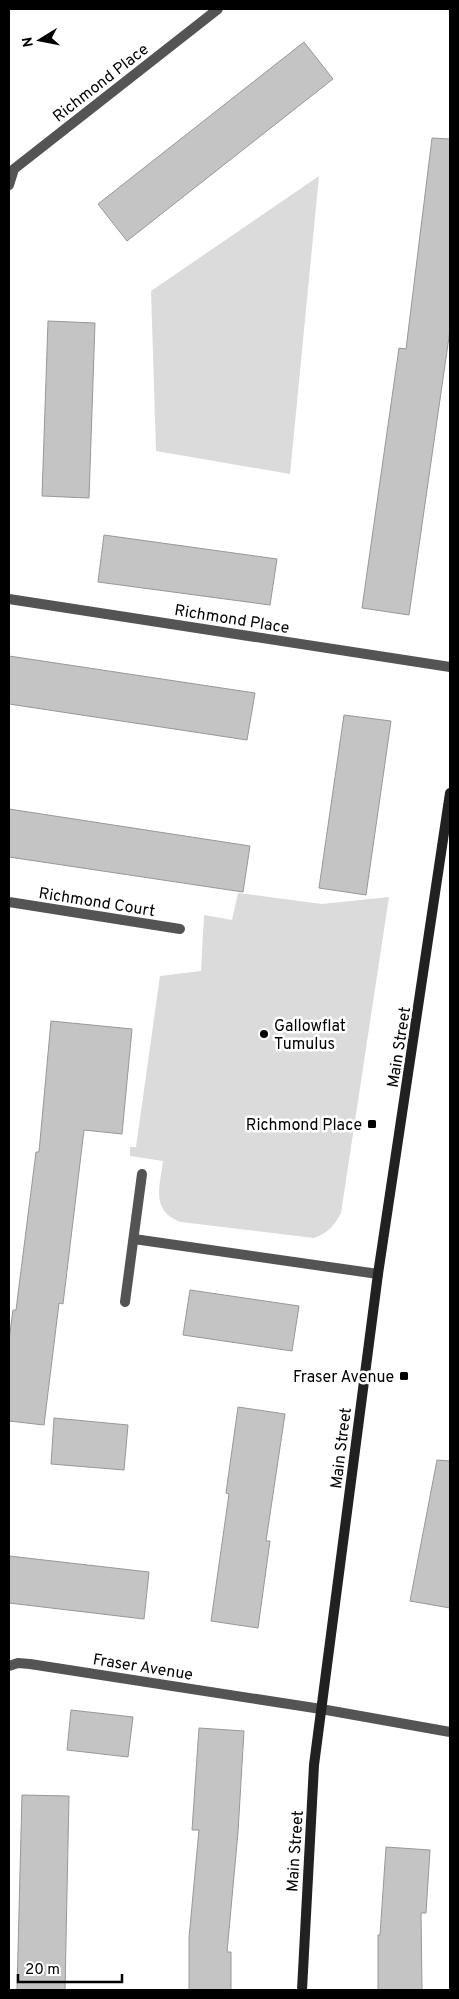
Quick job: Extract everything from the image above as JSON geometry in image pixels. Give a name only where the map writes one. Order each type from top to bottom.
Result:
[{"type":"main road","name":"Main Street","points":[[302,1990],[312,1791],[321,1709],[378,1274],[450,793]]},
{"type":"street","name":"Richmond Place","points":[[9,185],[14,169],[218,9]]},
{"type":"street","name":"Richmond Place","points":[[9,599],[450,667]]},
{"type":"street","name":"Richmond Court","points":[[9,902],[180,929]]},
{"type":"street","points":[[125,1302],[142,1174]]},
{"type":"street","points":[[134,1239],[378,1274]]},
{"type":"street","name":"Fraser Avenue","points":[[9,1666],[18,1663],[30,1664],[321,1709],[450,1732]]},
{"type":"shaded area","points":[[319,176],[290,474],[156,451],[151,291]]},
{"type":"shaded area","points":[[238,893],[322,904],[389,897],[341,1213],[330,1228],[314,1238],[181,1222],[171,1217],[161,1204],[159,1188],[163,1161],[130,1156],[130,1147],[136,1147],[160,976],[201,971],[204,915],[232,920]]},
{"type":"building","points":[[304,42],[333,79],[127,241],[98,204]]},
{"type":"building","points":[[432,138],[450,139],[450,330],[409,615],[362,608],[399,348],[406,349]]},
{"type":"building","points":[[48,321],[95,323],[89,498],[42,496]]},
{"type":"building","points":[[104,535],[277,559],[270,605],[98,582]]},
{"type":"building","points":[[9,656],[255,693],[247,740],[9,704]]},
{"type":"building","points":[[344,715],[391,721],[366,895],[319,888]]},
{"type":"building","points":[[9,809],[250,846],[243,892],[9,857]]},
{"type":"building","points":[[51,1021],[132,1029],[122,1134],[84,1130],[63,1304],[59,1303],[44,1425],[9,1421],[9,1340],[13,1310],[16,1310],[36,1152],[39,1152]]},
{"type":"building","points":[[190,1290],[299,1306],[292,1351],[183,1335]]},
{"type":"building","points":[[238,1407],[285,1414],[266,1541],[270,1541],[258,1628],[211,1621],[229,1494],[226,1493]]},
{"type":"building","points":[[54,1418],[128,1425],[124,1470],[51,1464]]},
{"type":"building","points":[[437,1460],[450,1461],[450,1608],[410,1601]]},
{"type":"building","points":[[9,1556],[149,1572],[144,1619],[9,1603]]},
{"type":"building","points":[[71,1710],[133,1717],[128,1757],[67,1750]]},
{"type":"building","points":[[199,1728],[244,1731],[238,1832],[227,1952],[231,1952],[231,1990],[189,1990],[189,1938],[199,1830],[192,1830]]},
{"type":"building","points":[[22,1795],[69,1796],[65,1990],[17,1990]]},
{"type":"building","points":[[386,1847],[430,1850],[426,1913],[421,1913],[422,1990],[378,1990],[378,1935],[380,1935]]},
{"type":"place","name":"Gallowflat Tumulus","points":[[264,1034]]},
{"type":"place","name":"Richmond Place","points":[[372,1124]]},
{"type":"place","name":"Fraser Avenue","points":[[404,1376]]}]
